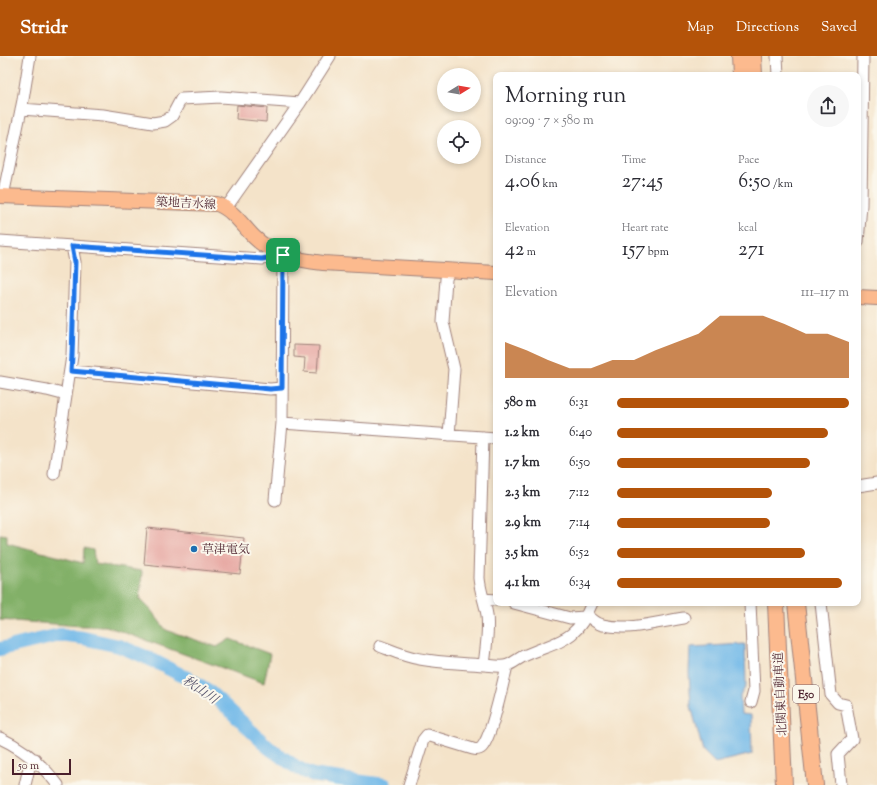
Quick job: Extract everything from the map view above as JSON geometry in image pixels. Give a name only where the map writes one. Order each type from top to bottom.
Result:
[{"type":"highway","points":[[739,56],[740,72]]},
{"type":"highway","points":[[753,56],[754,72]]},
{"type":"highway","name":"北関東自動車道","points":[[776,606],[784,785]]},
{"type":"highway","name":"北関東自動車道","points":[[796,606],[815,785]]},
{"type":"main road","name":"築地吉水線","points":[[1,196],[212,204],[226,208],[261,244],[283,255],[298,259],[323,263],[493,273]]},
{"type":"main road","points":[[861,296],[877,298]]},
{"type":"street","points":[[1,196],[30,56]]},
{"type":"street","points":[[226,208],[300,103],[330,56]]},
{"type":"street","points":[[777,56],[778,72]]},
{"type":"street","points":[[861,205],[863,56]]},
{"type":"street","points":[[20,109],[103,115],[153,123],[165,121],[172,116],[181,99],[221,97],[300,103]]},
{"type":"street","points":[[0,241],[262,259],[283,255],[282,423],[275,500]]},
{"type":"street","points":[[54,474],[71,371],[75,262],[72,246]]},
{"type":"street","points":[[449,270],[446,279],[444,322],[454,369],[449,435]]},
{"type":"street","points":[[71,371],[270,389],[282,388]]},
{"type":"street","points":[[0,382],[47,390],[66,396]]},
{"type":"street","points":[[282,423],[493,438]]},
{"type":"street","points":[[483,437],[479,578],[487,614],[488,627],[484,665]]},
{"type":"street","points":[[861,486],[877,483]]},
{"type":"street","points":[[484,599],[493,600]]},
{"type":"street","points":[[525,606],[570,618],[586,616],[602,625],[630,627],[684,618]]},
{"type":"street","points":[[380,646],[403,655],[420,659],[440,662],[507,666],[525,655],[557,644],[568,638],[577,629],[591,606]]},
{"type":"street","points":[[750,606],[754,691],[751,702]]},
{"type":"street","points":[[821,606],[831,695],[838,703],[846,705],[852,739],[838,754],[841,785]]},
{"type":"street","points":[[409,785],[423,740],[427,735],[473,749],[480,749],[486,741],[507,666]]},
{"type":"street","points":[[0,738],[22,749],[35,759],[58,785]]},
{"type":"street","points":[[25,785],[29,768],[35,759]]},
{"type":"green space","points":[[0,534],[7,535],[7,543],[83,563],[84,548],[93,550],[95,564],[142,571],[140,599],[150,609],[166,630],[217,647],[230,639],[270,654],[264,683],[106,626],[81,626],[0,620]]},
{"type":"water","points":[[745,644],[746,686],[740,696],[741,714],[751,715],[752,754],[715,763],[703,751],[691,706],[689,673],[690,647]]},
{"type":"building","points":[[237,105],[267,108],[266,122],[236,119]]},
{"type":"building","points":[[294,345],[319,346],[317,373],[304,372],[305,358],[294,357]]},
{"type":"building","name":"草津電気","points":[[147,528],[244,538],[240,574],[144,564]]},
{"type":"waterway","name":"秋山川","points":[[0,649],[60,635],[83,638],[119,646],[146,657],[207,690],[269,748],[296,767],[312,775],[385,785]]},
{"type":"place","name":"草津電気","points":[[194,549]]},
{"type":"route","points":[[72,246],[262,259],[283,255],[282,388],[270,389],[71,371],[75,262],[72,246]]}]
